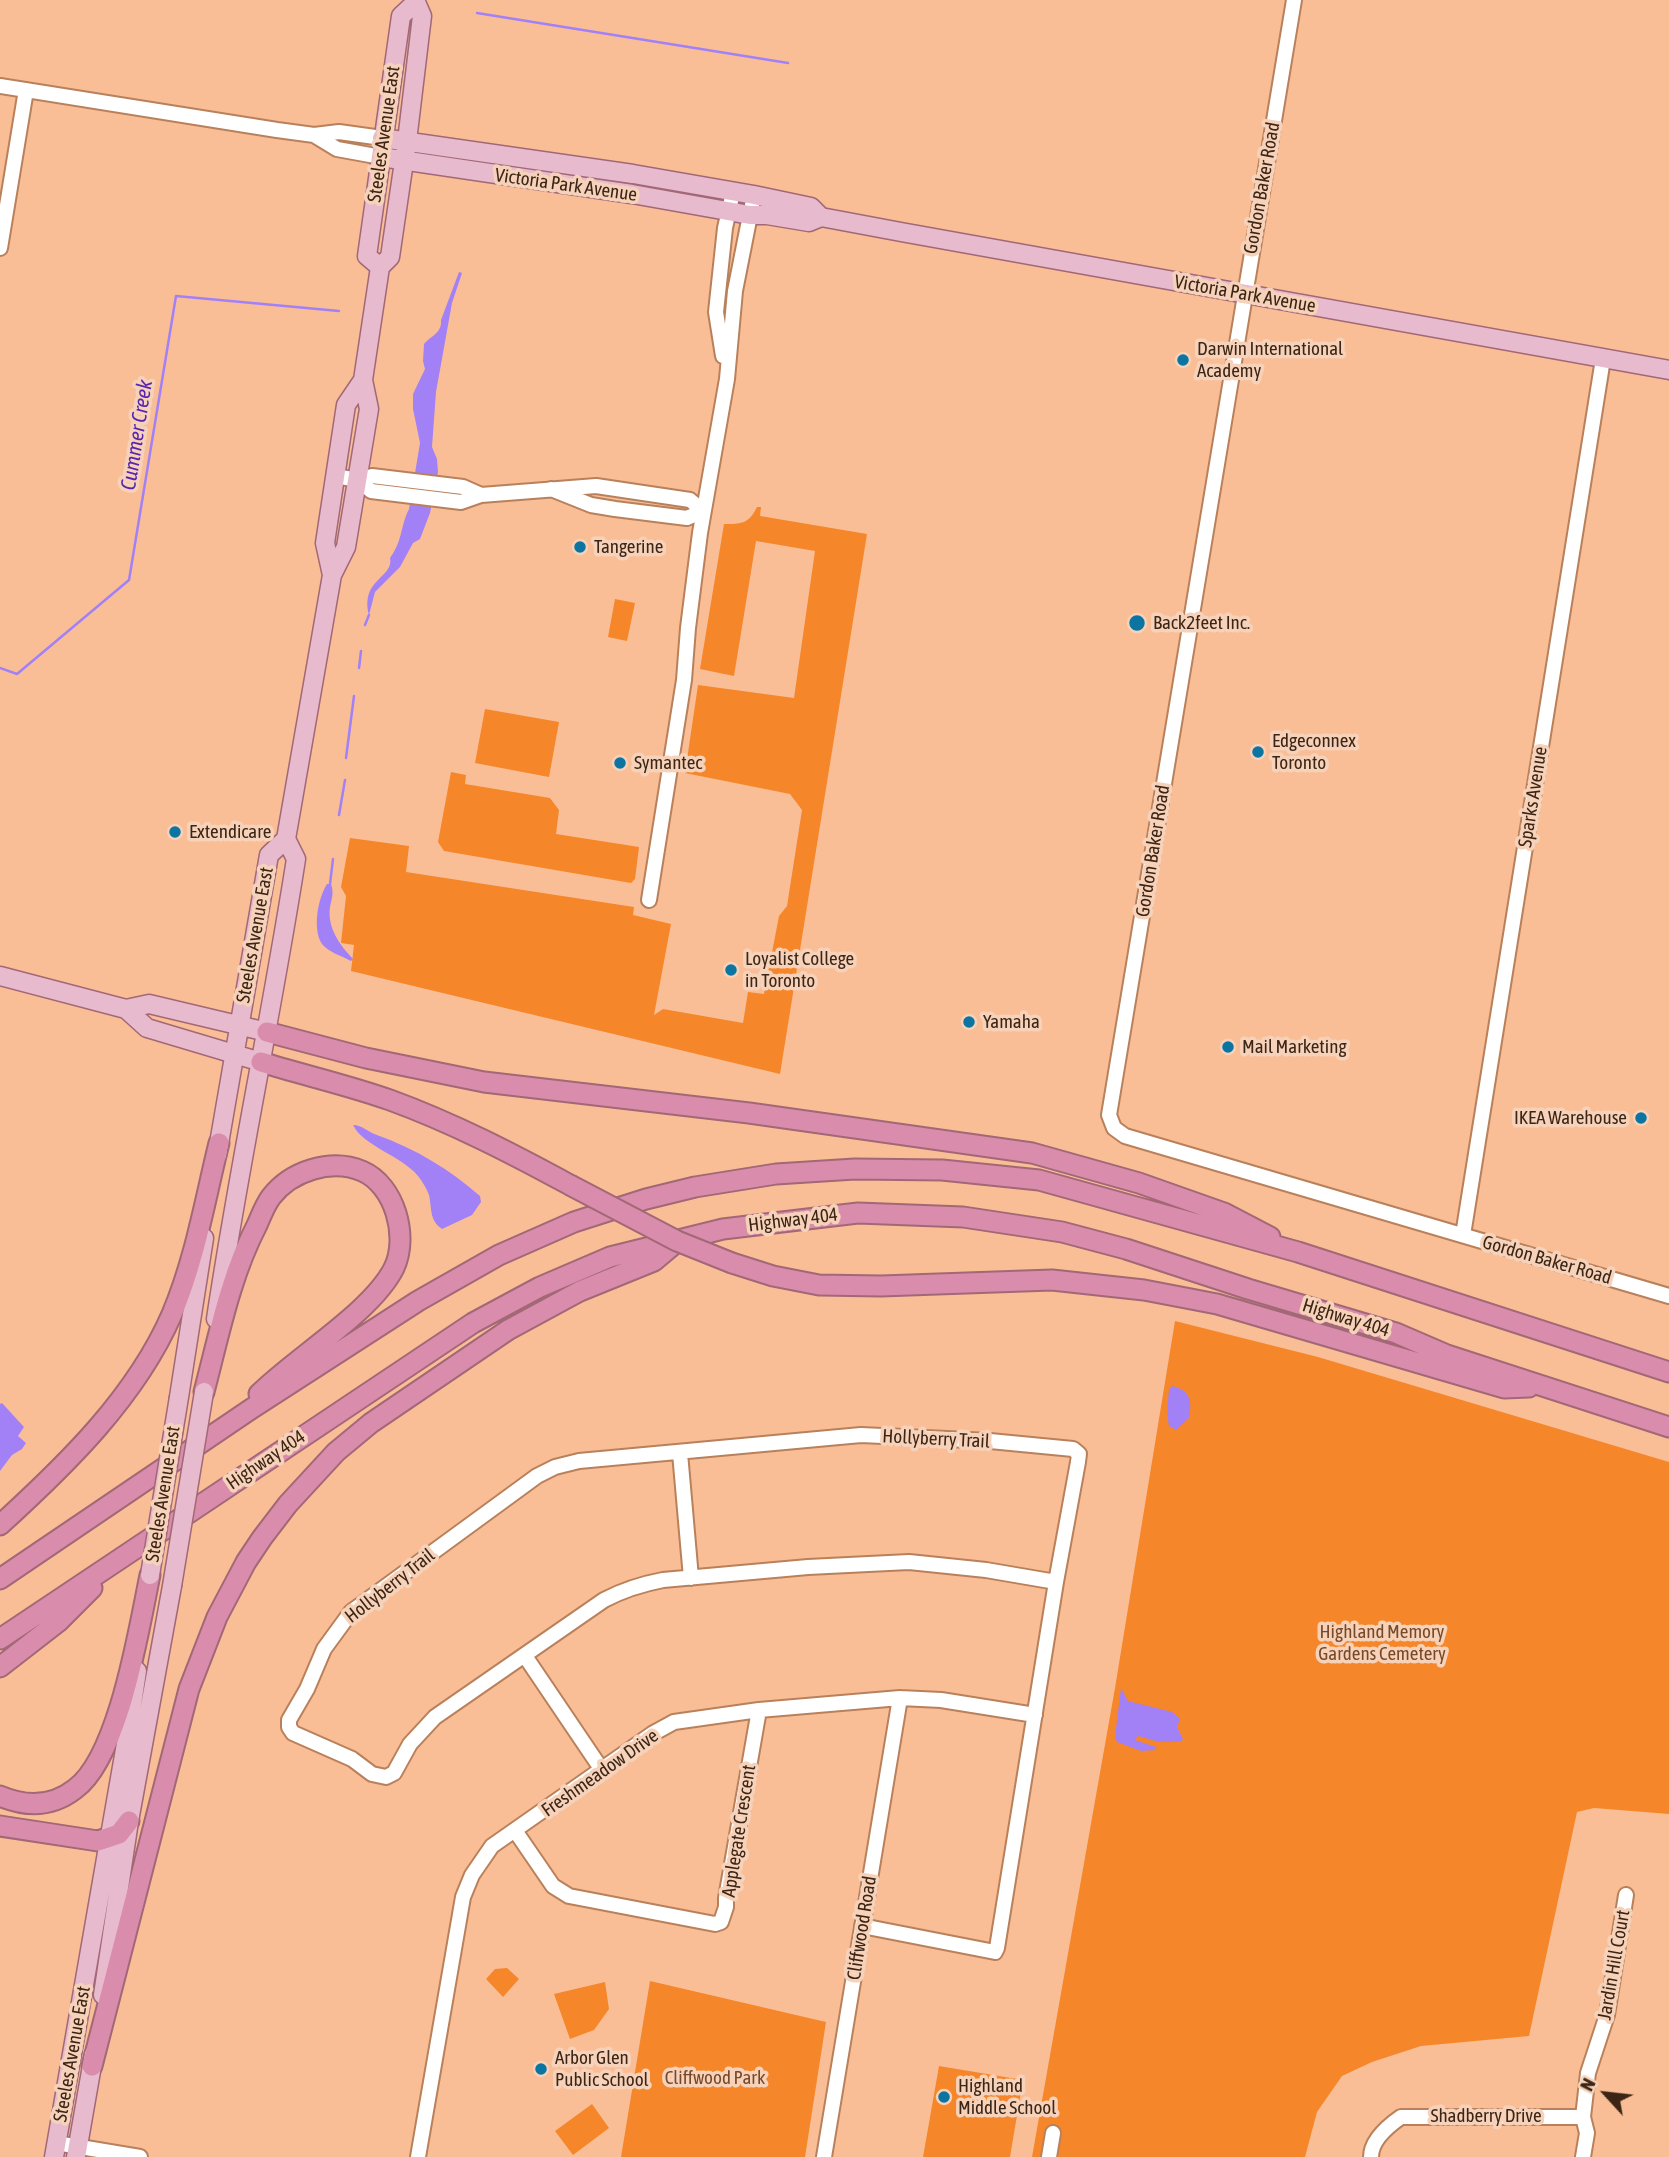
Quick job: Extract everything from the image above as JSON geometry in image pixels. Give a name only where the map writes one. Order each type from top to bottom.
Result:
[{"type":"highway","points":[[267,1032],[366,1058],[484,1082],[749,1113],[1032,1153],[1139,1183],[1224,1213],[1298,1252]]},
{"type":"highway","points":[[261,1062],[387,1099],[443,1121],[507,1151],[677,1241],[773,1276],[819,1285],[881,1286],[1052,1280],[1144,1290],[1217,1304],[1504,1388],[1546,1387]]},
{"type":"highway","points":[[0,1525],[41,1487],[105,1418],[155,1349],[172,1315],[186,1276],[219,1143]]},
{"type":"highway","points":[[204,1392],[237,1267],[271,1198],[286,1181],[304,1172],[335,1165],[363,1171],[383,1189],[398,1218],[400,1246],[394,1267],[377,1292],[279,1375],[231,1423]]},
{"type":"highway","points":[[0,1579],[418,1301],[499,1255],[574,1222],[646,1199],[695,1187],[776,1174],[855,1169],[942,1170],[1039,1180],[1298,1252],[1669,1372]]},
{"type":"highway","name":"Highway 404","points":[[0,1639],[473,1323],[540,1287],[610,1257],[736,1227],[858,1213],[963,1217],[1062,1232],[1126,1249],[1396,1333],[1447,1355],[1669,1427]]},
{"type":"highway","points":[[92,2066],[189,1689],[222,1608],[262,1538],[288,1504],[336,1452],[380,1416],[508,1330],[580,1291],[654,1261],[680,1239]]},
{"type":"highway","points":[[0,1667],[58,1622],[131,1551]]},
{"type":"highway","points":[[0,1796],[32,1805],[55,1801],[77,1789],[95,1767],[122,1696],[150,1575]]},
{"type":"highway","points":[[0,1826],[98,1841],[119,1834],[130,1821]]},
{"type":"main road","name":"Steeles Avenue East","points":[[77,2152],[241,1161],[267,1032],[296,859],[286,839],[332,575],[346,547],[358,480],[369,409],[363,380],[380,267],[390,257],[422,16],[415,1],[401,16],[382,138],[367,256],[380,267]]},
{"type":"main road","name":"Victoria Park Avenue","points":[[382,138],[633,174],[754,195],[811,207],[821,216],[1244,295],[1669,370]]},
{"type":"main road","name":"Victoria Park Avenue","points":[[381,157],[632,194],[750,215],[809,222],[821,216]]},
{"type":"main road","name":"Steeles Avenue East","points":[[332,575],[325,543],[346,405],[363,380]]},
{"type":"main road","name":"Steeles Avenue East","points":[[55,2150],[127,1738],[178,1397],[269,855],[286,839]]},
{"type":"main road","points":[[0,976],[126,1009],[147,1028],[261,1062]]},
{"type":"main road","points":[[126,1009],[149,1003],[267,1032]]},
{"type":"street","name":"Gordon Baker Road","points":[[1294,0],[1109,1115],[1114,1128],[1125,1136],[1669,1296]]},
{"type":"street","name":"Victoria Park Avenue","points":[[0,86],[314,135],[339,132],[382,138]]},
{"type":"street","points":[[0,248],[26,90]]},
{"type":"street","name":"Victoria Park Avenue","points":[[314,135],[337,149],[381,157]]},
{"type":"street","points":[[727,379],[716,312],[733,192]]},
{"type":"street","points":[[649,900],[682,693],[703,511],[727,379],[735,291],[754,195]]},
{"type":"street","name":"Sparks Avenue","points":[[1463,1235],[1603,359]]},
{"type":"street","points":[[335,477],[358,480],[372,476],[405,488],[442,492],[463,487],[481,495],[596,486],[690,500],[703,511]]},
{"type":"street","name":"Hollyberry Trail","points":[[862,1926],[995,1952],[1002,1924],[1055,1582],[1078,1462],[1079,1454],[1073,1449],[861,1435],[576,1461],[553,1468],[537,1476],[351,1612],[324,1649],[307,1689],[289,1720],[293,1733],[328,1746],[372,1774],[386,1777],[394,1773],[410,1744],[435,1717],[604,1600],[625,1589],[663,1580],[808,1567],[909,1562],[986,1570],[1055,1582]]},
{"type":"street","points":[[680,1453],[691,1578]]},
{"type":"street","points":[[525,1656],[602,1770]]},
{"type":"street","name":"Freshmeadow Drive","points":[[418,2157],[463,1898],[472,1875],[492,1846],[516,1832],[652,1734],[674,1722],[759,1710],[900,1698],[941,1700],[1035,1715]]},
{"type":"street","name":"Cliffwood Road","points":[[824,2157],[900,1698]]},
{"type":"street","name":"Applegate Crescent","points":[[516,1832],[553,1886],[569,1896],[715,1924],[721,1922],[726,1907],[759,1710]]},
{"type":"street","name":"Jardin Hill Court","points":[[1583,2117],[1588,2073],[1607,2015],[1626,1895]]},
{"type":"street","name":"Shadberry Drive","points":[[1371,2157],[1371,2150],[1387,2126],[1401,2117],[1583,2117]]},
{"type":"street","points":[[1583,2117],[1587,2133],[1583,2157]]},
{"type":"street","points":[[1049,2157],[1054,2133]]},
{"type":"street","points":[[55,2150],[140,2157]]},
{"type":"green space","points":[[757,507],[761,507],[760,516],[867,534],[780,1074],[351,971],[354,945],[341,943],[346,896],[341,887],[350,838],[409,846],[406,872],[634,907],[633,915],[671,924],[654,1015],[663,1009],[743,1023],[748,992],[764,994],[779,916],[787,906],[802,810],[790,794],[685,773],[698,685],[794,698],[815,551],[756,541],[734,676],[700,669],[724,524],[744,522]]},
{"type":"green space","points":[[615,599],[635,603],[627,641],[608,637]]},
{"type":"green space","points":[[485,709],[559,722],[549,777],[475,763]]},
{"type":"green space","points":[[451,772],[466,775],[465,784],[550,798],[559,810],[556,834],[639,847],[635,879],[631,883],[444,851],[438,842]]},
{"type":"green space","name":"Highland Memory Gardens Cemetery","points":[[1175,1321],[1318,1357],[1669,1462],[1669,1814],[1594,1808],[1577,1812],[1529,2036],[1421,2046],[1372,2062],[1342,2076],[1317,2112],[1305,2157],[1032,2157],[1115,1688]]},
{"type":"green space","points":[[507,1968],[519,1979],[503,1997],[486,1979],[495,1969]]},
{"type":"green space","name":"Cliffwood Park","points":[[650,1981],[826,2022],[805,2157],[621,2157]]},
{"type":"green space","points":[[605,1982],[609,2009],[594,2030],[570,2039],[554,1994]]},
{"type":"green space","points":[[939,2066],[1023,2080],[1010,2157],[923,2157]]},
{"type":"green space","points":[[592,2104],[609,2128],[573,2155],[555,2131]]},
{"type":"shaded area","points":[[459,272],[462,273],[452,303],[436,392],[432,447],[438,472],[430,513],[420,539],[413,543],[400,567],[375,592],[369,615],[369,594],[390,565],[390,558],[409,509],[420,443],[413,409],[413,394],[425,369],[424,344],[440,328]]},
{"type":"shaded area","points":[[327,884],[331,884],[332,890],[330,922],[339,942],[353,959],[351,961],[328,949],[319,938],[317,914]]},
{"type":"shaded area","points":[[353,1125],[432,1161],[480,1196],[481,1202],[472,1215],[442,1229],[433,1218],[429,1195],[418,1176],[365,1139]]},
{"type":"shaded area","points":[[1173,1386],[1184,1391],[1190,1402],[1189,1418],[1176,1430],[1169,1426],[1167,1413],[1169,1389]]},
{"type":"shaded area","points":[[2,1403],[24,1427],[18,1436],[26,1443],[0,1471],[0,1404]]},
{"type":"shaded area","points":[[1121,1688],[1128,1701],[1172,1712],[1180,1719],[1177,1727],[1183,1739],[1181,1742],[1159,1742],[1138,1736],[1135,1740],[1156,1747],[1156,1750],[1141,1751],[1117,1742],[1115,1737]]},
{"type":"waterway","points":[[477,13],[788,63]]},
{"type":"waterway","name":"Cummer Creek","points":[[0,668],[17,674],[129,580],[176,296],[339,311]]},
{"type":"waterway","points":[[365,625],[369,615]]},
{"type":"waterway","points":[[359,668],[361,651]]},
{"type":"waterway","points":[[346,758],[354,696]]},
{"type":"waterway","points":[[339,815],[345,780]]},
{"type":"waterway","points":[[330,884],[333,859]]},
{"type":"place","name":"Darwin International Academy","points":[[1183,360]]},
{"type":"place","name":"Tangerine","points":[[580,547]]},
{"type":"place","name":"Back2feet Inc.","points":[[1137,623]]},
{"type":"place","name":"Edgeconnex Toronto","points":[[1258,752]]},
{"type":"place","name":"Symantec","points":[[620,763]]},
{"type":"place","name":"Extendicare","points":[[175,832]]},
{"type":"place","name":"Loyalist College in Toronto","points":[[731,970]]},
{"type":"place","name":"Yamaha","points":[[969,1022]]},
{"type":"place","name":"Mail Marketing","points":[[1228,1047]]},
{"type":"place","name":"IKEA Warehouse","points":[[1641,1118]]},
{"type":"place","name":"Arbor Glen Public School","points":[[541,2069]]},
{"type":"place","name":"Highland Middle School","points":[[944,2097]]}]
